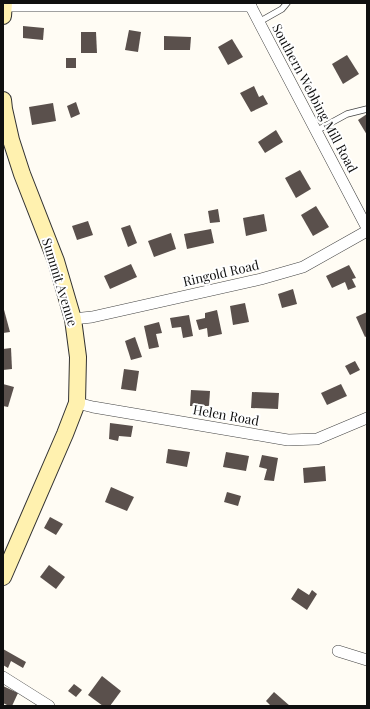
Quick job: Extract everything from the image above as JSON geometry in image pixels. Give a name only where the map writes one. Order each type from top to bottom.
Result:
[{"type":"main road","name":"Summit Avenue","points":[[3,100],[11,140],[22,174],[56,261],[73,319],[78,357],[77,403],[3,577]]},
{"type":"street","name":"Southern Webbing Mill Road","points":[[250,5],[367,229]]},
{"type":"street","points":[[4,8],[250,5]]},
{"type":"street","name":"Ringold Road","points":[[73,319],[92,317],[246,282],[303,267],[367,229]]},
{"type":"street","name":"Helen Road","points":[[77,403],[288,440],[317,439],[367,418]]},
{"type":"street","points":[[338,651],[367,660]]},
{"type":"street","points":[[3,676],[48,706]]},
{"type":"lane","points":[[259,22],[282,9],[287,3]]},
{"type":"lane","points":[[316,131],[347,114],[367,109]]},
{"type":"building","points":[[23,26],[44,28],[43,40],[23,38]]},
{"type":"building","points":[[129,30],[141,32],[138,52],[125,50]]},
{"type":"building","points":[[81,32],[96,32],[97,53],[81,53]]},
{"type":"building","points":[[164,36],[191,37],[190,50],[164,50]]},
{"type":"building","points":[[232,39],[243,57],[228,65],[218,47]]},
{"type":"building","points":[[347,55],[359,74],[343,84],[332,64]]},
{"type":"building","points":[[66,58],[76,58],[76,68],[66,68]]},
{"type":"building","points":[[254,86],[259,97],[263,95],[268,104],[251,112],[240,93]]},
{"type":"building","points":[[76,102],[80,114],[71,118],[67,106]]},
{"type":"building","points":[[53,103],[56,121],[32,125],[29,107]]},
{"type":"building","points":[[367,114],[367,135],[358,120]]},
{"type":"building","points":[[276,130],[283,142],[265,153],[258,142]]},
{"type":"building","points":[[300,170],[311,189],[296,198],[285,178]]},
{"type":"building","points":[[316,206],[329,227],[313,236],[301,215]]},
{"type":"building","points":[[218,209],[220,222],[210,223],[208,211]]},
{"type":"building","points":[[264,214],[267,231],[246,236],[243,218]]},
{"type":"building","points":[[88,221],[93,235],[77,240],[72,226]]},
{"type":"building","points":[[130,225],[137,243],[128,247],[121,228]]},
{"type":"building","points":[[211,229],[214,243],[187,249],[184,234]]},
{"type":"building","points":[[171,233],[176,249],[154,257],[148,241]]},
{"type":"building","points":[[131,264],[137,277],[110,289],[104,276]]},
{"type":"building","points":[[349,265],[356,278],[352,279],[356,287],[348,290],[345,282],[332,288],[326,276]]},
{"type":"building","points":[[293,289],[297,304],[282,308],[278,294]]},
{"type":"building","points":[[245,303],[249,322],[233,325],[230,306]]},
{"type":"building","points":[[3,306],[10,332],[3,333]]},
{"type":"building","points":[[217,310],[222,334],[208,337],[207,328],[199,330],[196,320],[205,318],[205,313]]},
{"type":"building","points":[[367,312],[367,336],[365,337],[356,317]]},
{"type":"building","points":[[189,315],[193,336],[183,338],[181,327],[172,328],[170,318]]},
{"type":"building","points":[[159,322],[162,333],[156,334],[159,347],[149,349],[144,326]]},
{"type":"building","points":[[135,337],[142,357],[131,360],[125,341]]},
{"type":"building","points":[[11,348],[12,369],[3,370],[3,349]]},
{"type":"building","points":[[355,361],[360,370],[350,375],[345,366]]},
{"type":"building","points":[[124,369],[139,371],[136,391],[121,389]]},
{"type":"building","points":[[3,384],[14,387],[8,407],[3,406]]},
{"type":"building","points":[[341,384],[347,396],[327,405],[321,393]]},
{"type":"building","points":[[191,390],[210,391],[209,406],[190,406]]},
{"type":"building","points":[[252,392],[279,393],[278,409],[251,408]]},
{"type":"building","points":[[110,423],[133,426],[131,437],[119,436],[118,441],[109,439]]},
{"type":"building","points":[[168,449],[190,452],[187,467],[166,463]]},
{"type":"building","points":[[226,452],[249,456],[246,471],[223,467]]},
{"type":"building","points":[[262,455],[278,458],[274,481],[264,480],[267,469],[259,467]]},
{"type":"building","points":[[325,466],[326,481],[304,483],[303,468]]},
{"type":"building","points":[[111,487],[134,497],[127,511],[105,502]]},
{"type":"building","points":[[227,492],[241,496],[238,506],[224,502]]},
{"type":"building","points":[[50,517],[63,524],[56,535],[44,528]]},
{"type":"building","points":[[49,565],[65,577],[56,589],[40,577]]},
{"type":"building","points":[[298,588],[309,595],[312,590],[317,594],[307,610],[291,599]]},
{"type":"building","points":[[3,649],[26,662],[23,668],[11,661],[8,668],[3,665]]},
{"type":"building","points":[[102,676],[121,691],[110,706],[103,706],[88,695]]},
{"type":"building","points":[[74,684],[82,690],[76,697],[68,691]]},
{"type":"building","points":[[3,686],[18,693],[12,706],[3,703]]},
{"type":"building","points":[[274,692],[290,706],[271,706],[266,701]]}]
